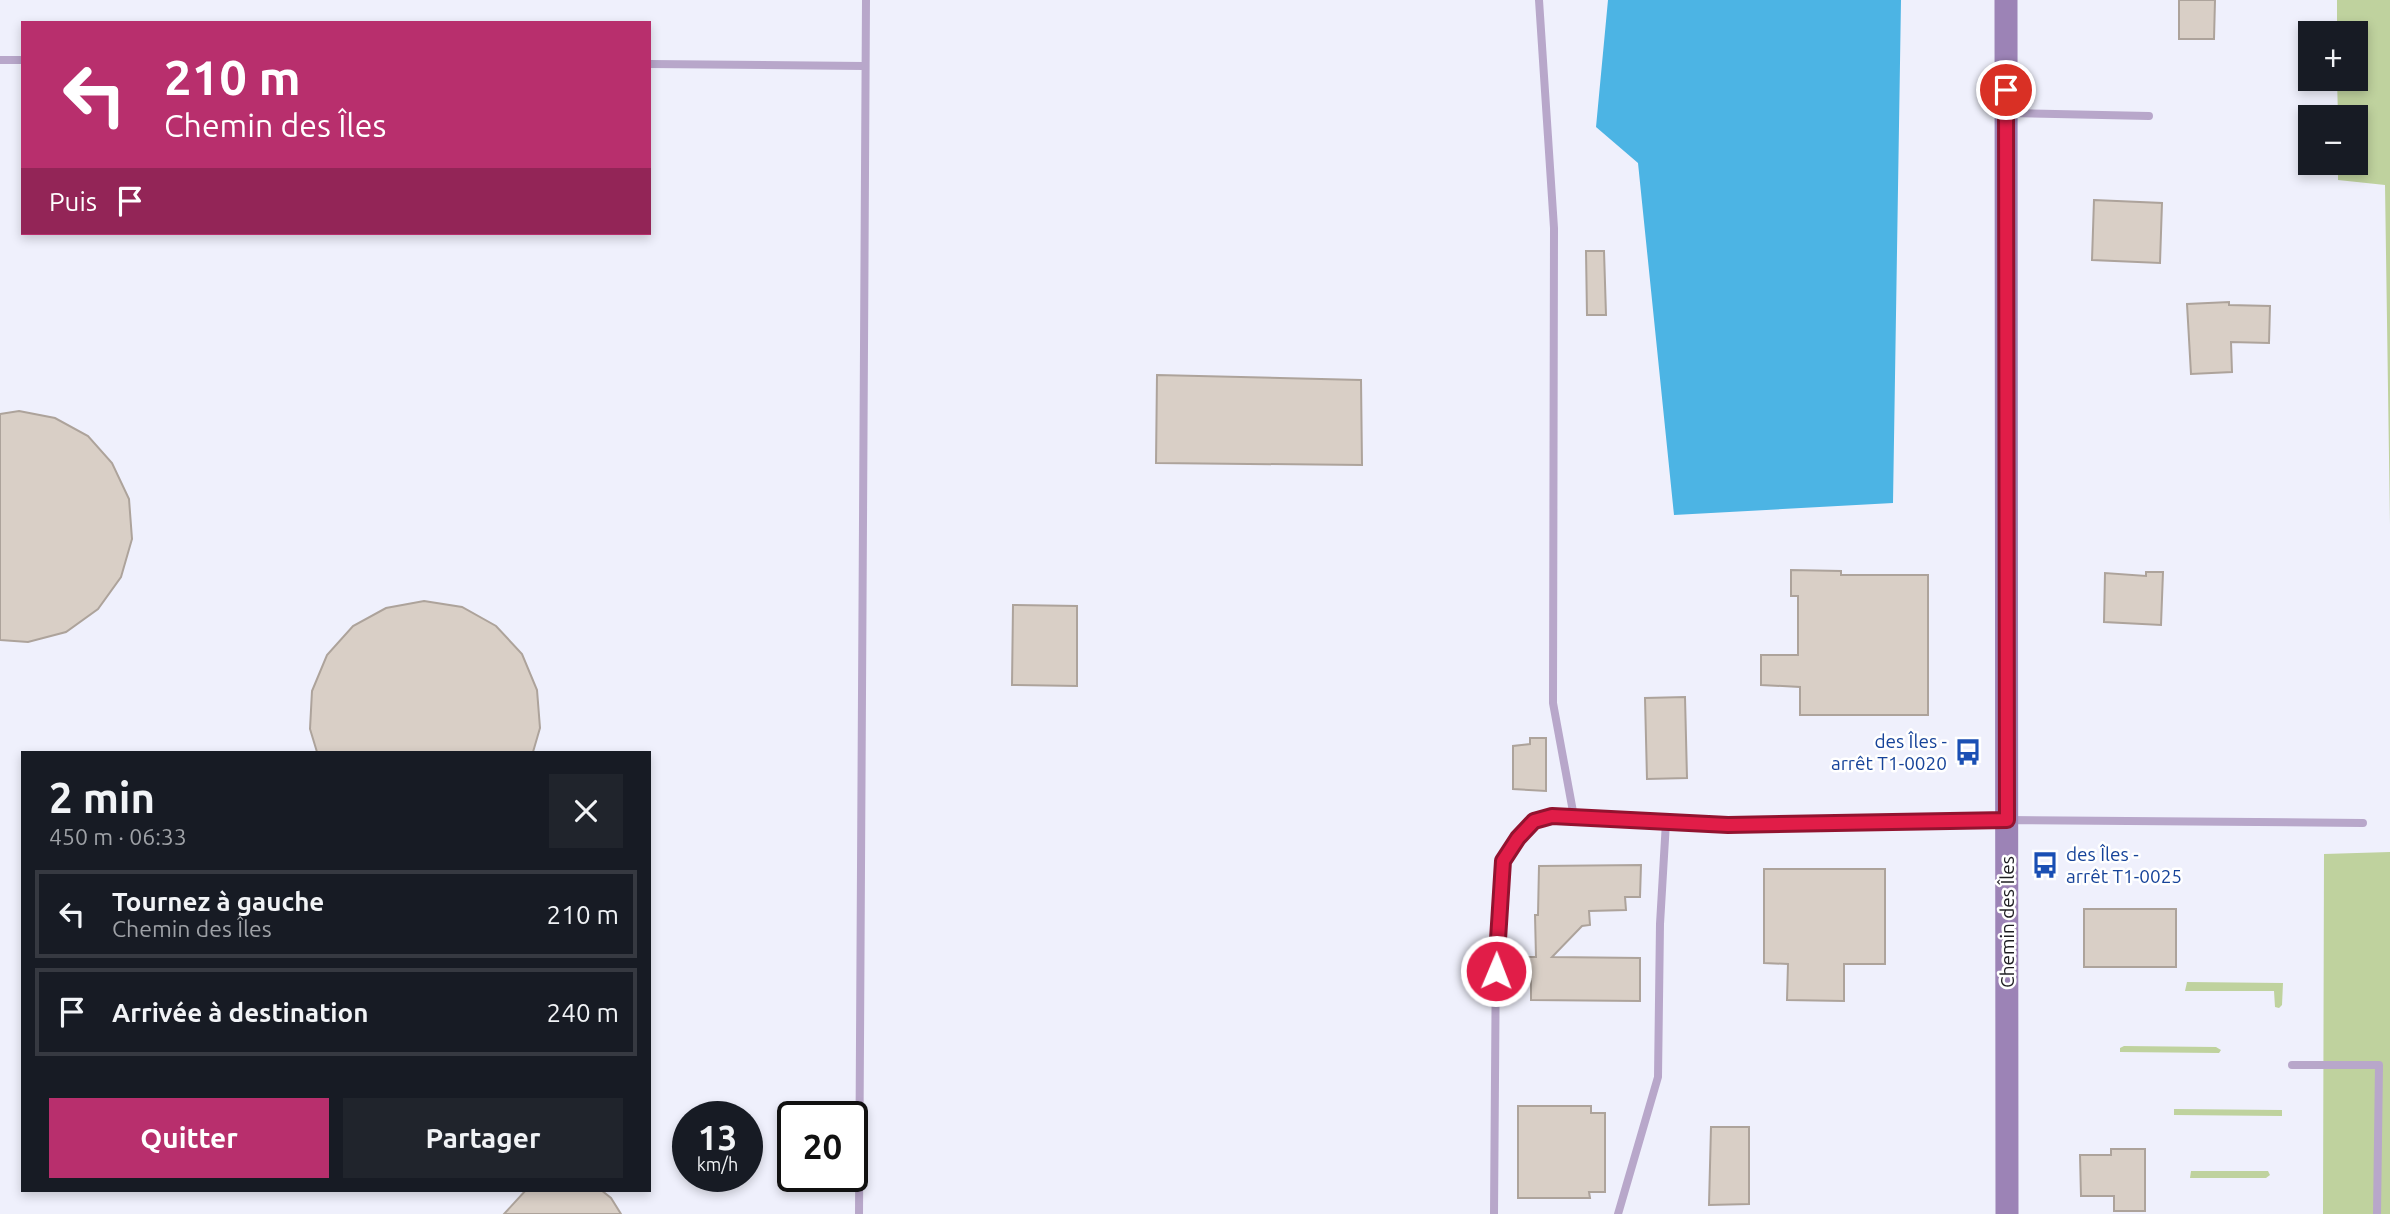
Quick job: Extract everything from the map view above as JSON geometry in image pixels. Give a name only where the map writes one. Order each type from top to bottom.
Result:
[{"type":"main road","name":"Chemin des Îles","points":[[2006,0],[2007,1214]]},
{"type":"lane","points":[[859,1214],[863,66],[866,0]]},
{"type":"lane","points":[[1539,0],[1554,228],[1553,703],[1574,817]]},
{"type":"lane","points":[[0,60],[21,60]]},
{"type":"lane","points":[[651,64],[863,66]]},
{"type":"lane","points":[[2006,113],[2149,116]]},
{"type":"lane","points":[[1494,1214],[1496,943],[1503,861],[1518,838],[1534,821],[1552,816],[1728,825],[2007,820],[2363,823]]},
{"type":"lane","points":[[1618,1214],[1658,1077],[1660,925],[1666,822]]},
{"type":"lane","points":[[2292,1065],[2379,1065],[2377,1214]]},
{"type":"green space","points":[[2337,0],[2390,0],[2390,525],[2385,185],[2338,180],[2338,175],[2368,175],[2368,105],[2338,105],[2337,91],[2368,91],[2368,21],[2337,21]]},
{"type":"green space","points":[[2390,852],[2390,1214],[2323,1214],[2324,854]]},
{"type":"green space","points":[[2187,982],[2283,983],[2282,1005],[2275,1007],[2274,991],[2185,991]]},
{"type":"green space","points":[[2216,1047],[2221,1050],[2219,1053],[2120,1052],[2120,1048]]},
{"type":"green space","points":[[2174,1109],[2282,1110],[2282,1116],[2174,1115]]},
{"type":"green space","points":[[2191,1171],[2268,1171],[2270,1175],[2266,1178],[2190,1178]]},
{"type":"water","points":[[1608,0],[1901,0],[1893,503],[1674,515],[1638,163],[1596,127]]},
{"type":"building","points":[[2179,0],[2215,0],[2214,39],[2179,39]]},
{"type":"building","points":[[2094,200],[2162,203],[2160,263],[2092,260]]},
{"type":"building","points":[[1586,251],[1604,251],[1606,315],[1587,315]]},
{"type":"building","points":[[2229,302],[2229,305],[2270,306],[2269,343],[2231,342],[2232,372],[2191,374],[2187,304]]},
{"type":"building","points":[[1157,375],[1361,380],[1362,465],[1156,463]]},
{"type":"building","points":[[19,411],[55,418],[88,436],[112,463],[129,499],[132,539],[121,577],[98,609],[66,632],[28,642],[0,640],[0,414]]},
{"type":"building","points":[[1791,570],[1841,571],[1841,575],[1928,575],[1928,715],[1800,715],[1800,687],[1761,685],[1761,655],[1798,655],[1798,596],[1791,596]]},
{"type":"building","points":[[2146,572],[2163,572],[2161,625],[2104,622],[2105,573],[2146,576]]},
{"type":"building","points":[[424,601],[462,607],[496,626],[522,654],[537,690],[540,728],[533,751],[317,751],[310,729],[312,691],[327,655],[353,626],[386,608]]},
{"type":"building","points":[[1013,605],[1077,606],[1077,686],[1012,685]]},
{"type":"building","points":[[1685,697],[1687,778],[1647,779],[1645,698]]},
{"type":"building","points":[[1530,738],[1546,738],[1546,791],[1513,789],[1513,746],[1530,744]]},
{"type":"building","points":[[1641,865],[1640,897],[1625,897],[1626,910],[1589,911],[1590,925],[1582,926],[1552,957],[1640,958],[1640,1001],[1531,1000],[1531,979],[1516,979],[1516,957],[1536,957],[1535,915],[1538,915],[1539,866]]},
{"type":"building","points":[[1764,869],[1885,869],[1885,964],[1844,964],[1844,1001],[1787,1000],[1788,964],[1764,963]]},
{"type":"building","points":[[2084,909],[2176,909],[2176,967],[2084,967]]},
{"type":"building","points":[[1518,1106],[1591,1106],[1591,1113],[1605,1113],[1605,1192],[1589,1192],[1590,1198],[1518,1198]]},
{"type":"building","points":[[1711,1127],[1749,1127],[1749,1204],[1709,1205]]},
{"type":"building","points":[[2111,1149],[2145,1149],[2145,1211],[2114,1211],[2114,1196],[2081,1196],[2080,1155],[2111,1155]]},
{"type":"building","points":[[524,1192],[604,1192],[611,1198],[621,1214],[504,1214]]},
{"type":"place","name":"des Îles - arrêt T1-0020","points":[[1968,752]]},
{"type":"place","name":"des Îles - arrêt T1-0025","points":[[2045,865]]},
{"type":"route","points":[[1496,971],[1503,861],[1518,838],[1534,821],[1552,816],[1728,825],[2007,820],[2006,90]]}]
